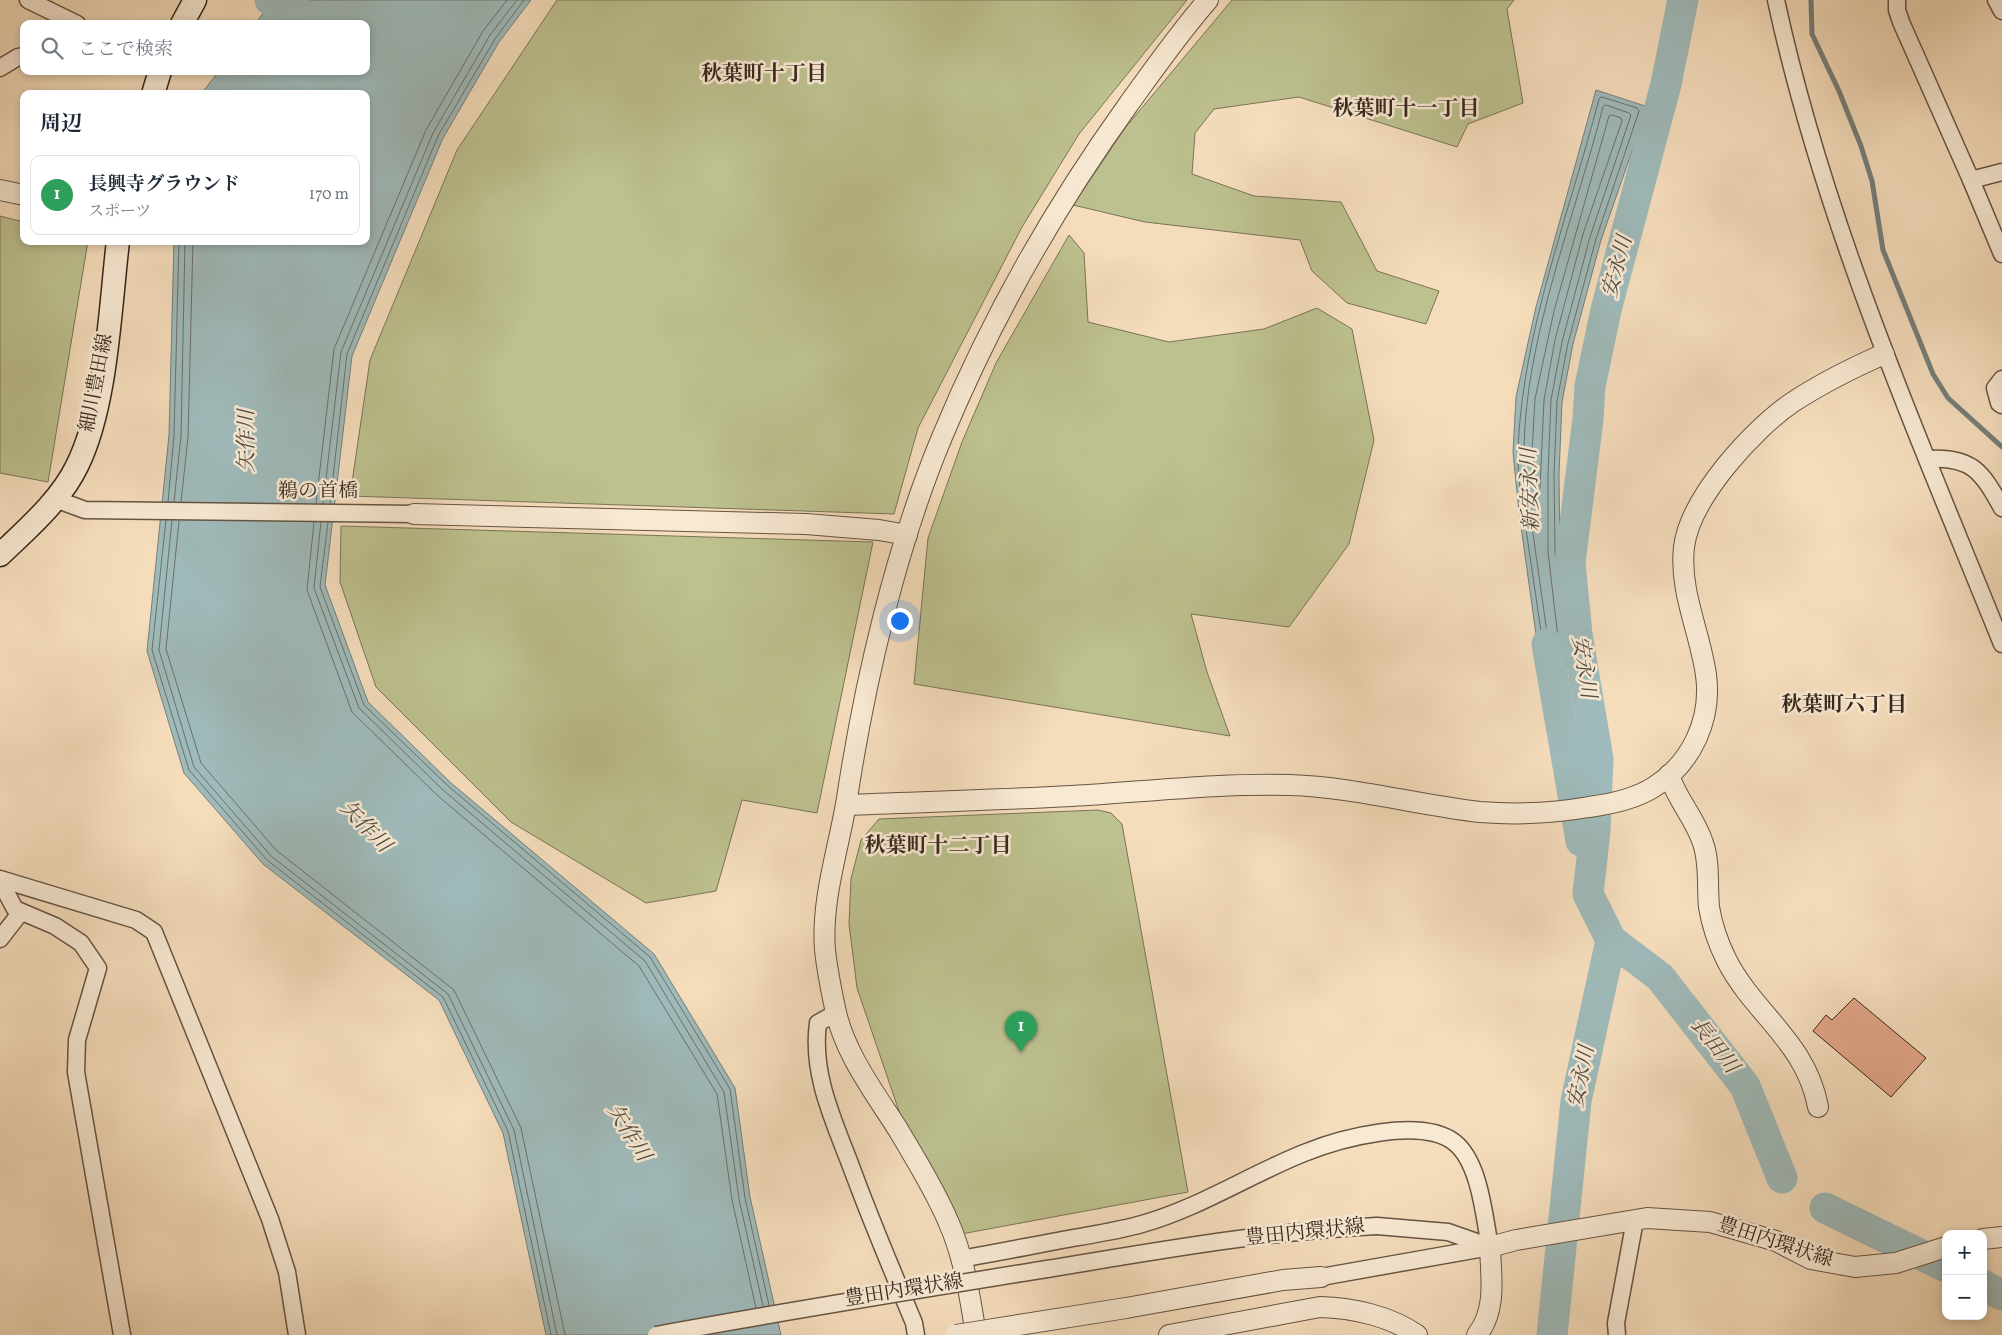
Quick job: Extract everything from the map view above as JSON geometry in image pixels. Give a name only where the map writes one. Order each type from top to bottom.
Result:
[{"type":"main road","points":[[184,20],[195,0]]},
{"type":"main road","points":[[154,90],[159,75]]},
{"type":"main road","name":"細川豊田線","points":[[0,555],[55,499],[77,466],[94,422],[102,379],[118,245]]},
{"type":"street","points":[[28,0],[69,20]]},
{"type":"street","points":[[976,1335],[960,1259],[948,1220],[920,1166],[850,1049],[836,1013],[825,949],[829,891],[846,805],[853,754],[874,658],[907,535],[941,439],[973,368],[1038,240],[1094,152],[1182,30],[1208,0]]},
{"type":"street","points":[[1776,0],[1789,62],[1812,144],[1884,354],[2002,644]]},
{"type":"street","points":[[1897,0],[1897,10],[1901,22],[2002,254]]},
{"type":"street","points":[[1996,0],[2002,11]]},
{"type":"street","points":[[0,68],[20,57]]},
{"type":"street","points":[[1971,180],[2002,172]]},
{"type":"street","points":[[0,190],[20,194]]},
{"type":"street","points":[[846,805],[1292,785],[1481,812],[1558,812],[1614,803],[1644,792],[1669,775],[1692,747],[1703,724],[1706,676],[1689,606],[1684,562],[1684,546],[1694,516],[1717,478],[1752,439],[1790,404],[1847,371],[1884,354]]},
{"type":"street","points":[[2002,379],[1995,388],[1999,403],[2002,405]]},
{"type":"street","points":[[1928,459],[1946,458],[1960,460],[1974,468],[1993,492],[2002,508]]},
{"type":"street","name":"鵜の首橋","points":[[55,499],[85,510],[132,512],[414,514]]},
{"type":"street","points":[[414,514],[806,524],[879,530],[907,535]]},
{"type":"street","points":[[1669,775],[1675,793],[1704,843],[1709,906],[1715,935],[1740,983],[1792,1044],[1806,1069],[1818,1107]]},
{"type":"street","points":[[0,880],[15,909],[55,926],[81,943],[98,968],[77,1040],[76,1072],[122,1335]]},
{"type":"street","points":[[0,880],[136,920],[154,932],[270,1218],[287,1272],[297,1335]]},
{"type":"street","points":[[0,939],[21,912]]},
{"type":"street","points":[[836,1013],[818,1023],[816,1040],[822,1089],[863,1198],[914,1323],[916,1335]]},
{"type":"street","points":[[960,1259],[1140,1225],[1190,1208],[1306,1152],[1356,1138],[1401,1130],[1432,1132],[1454,1142],[1467,1156],[1476,1181],[1490,1247],[1489,1317],[1477,1335]]},
{"type":"street","name":"豊田内環状線","points":[[656,1335],[825,1304],[1112,1258],[1310,1229],[1377,1226],[1448,1232],[1490,1247],[1552,1234],[1647,1218],[1710,1222],[1776,1240],[1812,1259],[1855,1267],[1896,1263],[1942,1248]]},
{"type":"street","points":[[1617,1335],[1616,1324],[1635,1220]]},
{"type":"street","points":[[1987,1239],[2002,1237]]},
{"type":"street","points":[[956,1335],[1126,1308],[1283,1280],[1321,1277],[1490,1247]]},
{"type":"street","points":[[1169,1335],[1320,1307],[1354,1310],[1390,1321],[1417,1335]]},
{"type":"green space","points":[[557,0],[1187,0],[1079,134],[1022,227],[918,428],[894,514],[350,496],[370,360],[457,150]]},
{"type":"green space","points":[[1232,0],[1514,0],[1507,9],[1523,103],[1468,124],[1457,147],[1299,97],[1214,109],[1195,133],[1192,174],[1254,196],[1341,202],[1377,271],[1439,291],[1426,324],[1347,303],[1312,271],[1300,240],[1145,222],[1073,205],[1125,128]]},
{"type":"green space","points":[[0,216],[20,221],[20,245],[87,245],[48,482],[0,473]]},
{"type":"green space","points":[[1069,235],[1084,253],[1088,322],[1169,342],[1264,329],[1317,308],[1352,329],[1374,440],[1349,544],[1289,627],[1191,614],[1207,672],[1230,736],[914,684],[928,538],[962,442],[996,363]]},
{"type":"green space","points":[[341,526],[873,542],[817,813],[742,800],[716,891],[646,903],[511,822],[376,687],[340,582]]},
{"type":"green space","points":[[1098,810],[1111,813],[1122,824],[1188,1192],[956,1235],[901,1117],[857,988],[849,924],[851,879],[861,840],[879,819]]},
{"type":"water","name":"矢作川","points":[[273,0],[531,0],[499,42],[443,138],[352,356],[325,585],[368,702],[450,782],[654,954],[735,1088],[750,1197],[781,1335],[546,1335],[503,1133],[439,1000],[263,864],[184,773],[147,651],[169,435],[174,245],[370,245],[370,90],[204,90],[216,75],[370,75],[370,20],[258,20]]},
{"type":"water","points":[[1596,90],[1645,106],[1637,137],[1601,240],[1573,344],[1562,402],[1559,474],[1560,552],[1572,659],[1545,699],[1519,512],[1513,452],[1516,397],[1536,307]]},
{"type":"building","points":[[1854,998],[1926,1058],[1891,1097],[1813,1031],[1826,1015],[1832,1020]]},
{"type":"waterway","points":[[270,0],[315,20]]},
{"type":"waterway","name":"安永川","points":[[1552,1335],[1576,1101],[1611,940],[1588,894],[1595,831],[1598,759],[1577,634],[1570,563],[1588,419],[1590,386],[1606,310],[1666,84],[1683,0]]},
{"type":"waterway","points":[[1811,0],[1812,34],[1839,91],[1861,146],[1872,181],[1883,250],[1933,374],[1948,398],[2002,447]]},
{"type":"waterway","name":"新安永川","points":[[1547,644],[1581,841]]},
{"type":"waterway","name":"長田川","points":[[1611,940],[1660,977],[1745,1086],[1782,1178]]},
{"type":"waterway","name":"長田川","points":[[1825,1208],[1942,1265]]},
{"type":"waterway","name":"長田川","points":[[1987,1287],[2002,1295]]},
{"type":"place","name":"長興寺グラウンド","points":[[1021,1052]]},
{"type":"district","name":"秋葉町十丁目","points":[[764,74]]},
{"type":"district","name":"秋葉町十一丁目","points":[[1406,109]]},
{"type":"district","name":"秋葉町六丁目","points":[[1844,705]]},
{"type":"district","name":"秋葉町十二丁目","points":[[938,846]]}]
